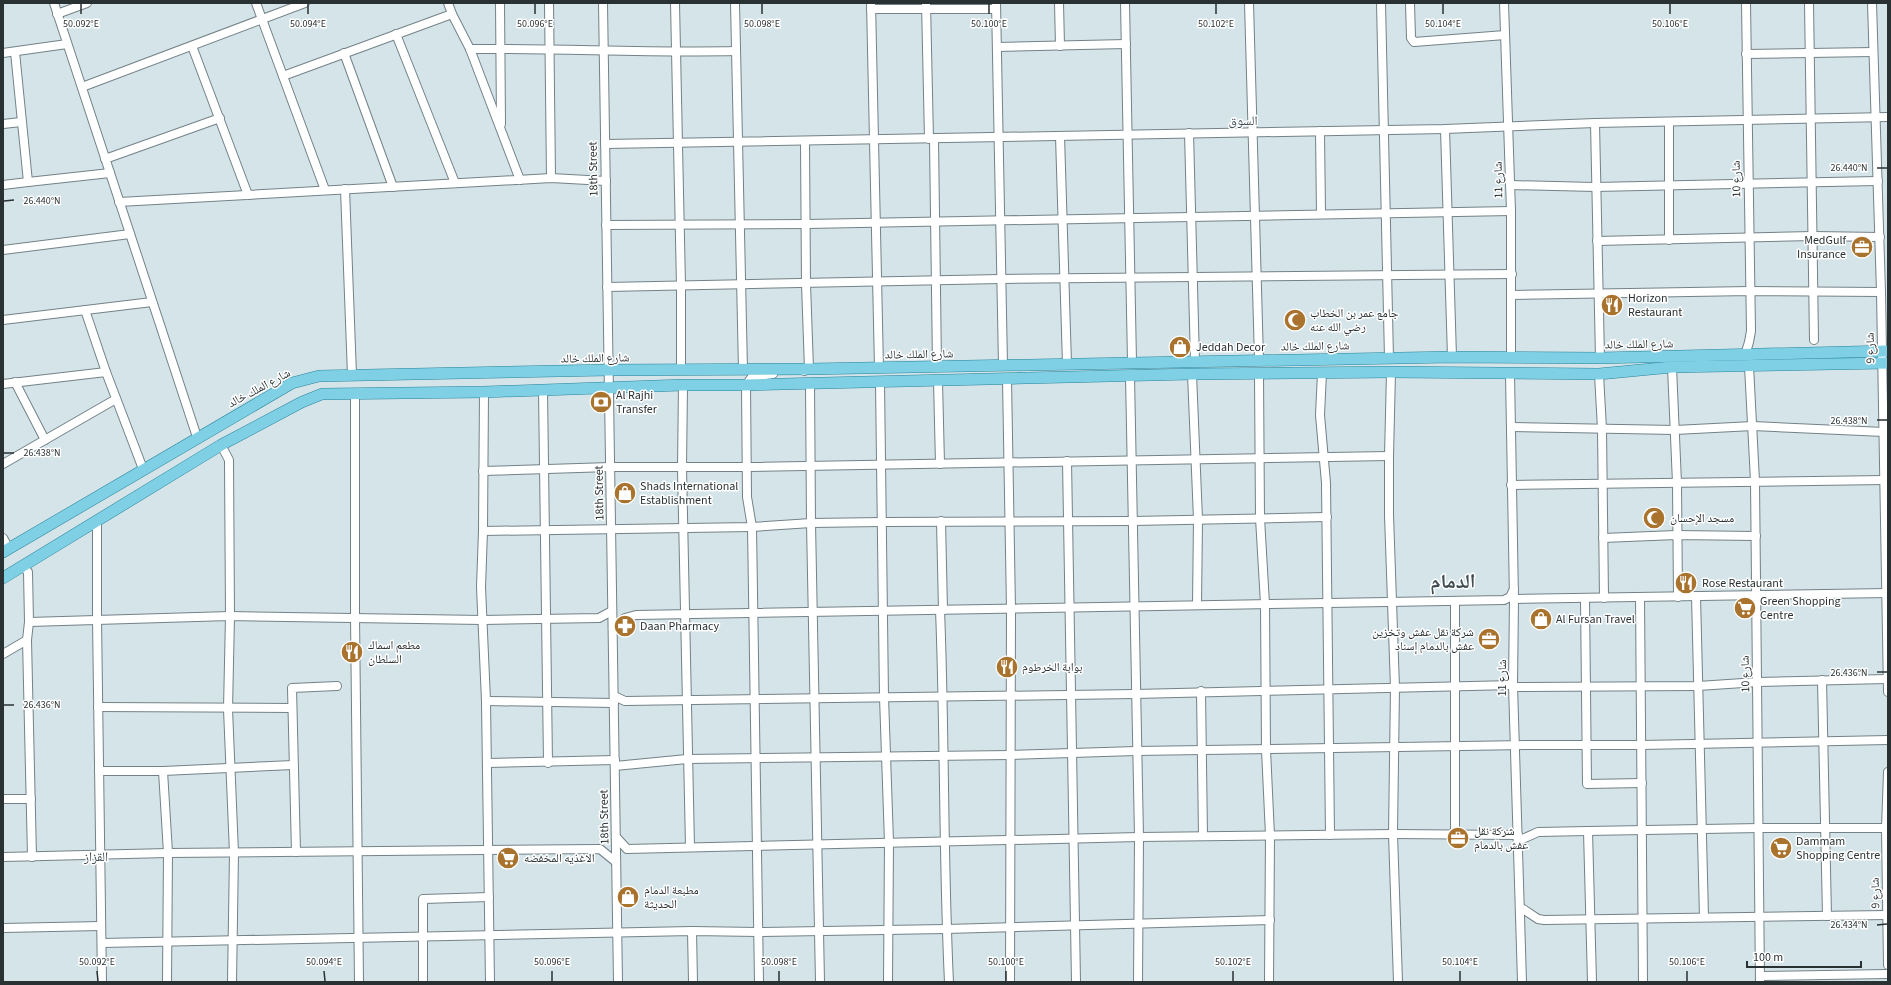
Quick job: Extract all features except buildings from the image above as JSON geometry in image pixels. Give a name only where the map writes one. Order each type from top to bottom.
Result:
[{"type":"main road","name":"شارع الملك خالد","points":[[6,550],[197,437],[292,383],[319,376],[609,370],[879,368],[1452,356],[1600,358],[1885,351]]},
{"type":"main road","points":[[1510,374],[1511,357]]},
{"type":"main road","name":"شارع الملك خالد","points":[[3,578],[221,445],[302,402],[322,394],[484,392],[683,385],[938,381],[1192,374],[1391,372],[1599,374],[1672,367],[1885,363]]},
{"type":"street","points":[[54,3],[197,437]]},
{"type":"street","points":[[57,14],[87,3]]},
{"type":"street","points":[[256,3],[325,190]]},
{"type":"street","points":[[82,87],[305,3]]},
{"type":"street","points":[[448,3],[470,49],[520,180]]},
{"type":"street","points":[[500,3],[502,131]]},
{"type":"street","points":[[549,3],[551,178]]},
{"type":"street","name":"18th Street","points":[[603,3],[618,982]]},
{"type":"street","points":[[675,3],[681,286],[681,370]]},
{"type":"street","points":[[735,3],[743,370]]},
{"type":"street","points":[[1059,3],[1060,46]]},
{"type":"street","points":[[1125,3],[1132,362]]},
{"type":"street","points":[[1249,3],[1259,360]]},
{"type":"street","points":[[1381,3],[1389,358]]},
{"type":"street","points":[[1410,3],[1411,38],[1414,42],[1505,36]]},
{"type":"street","name":"شارع 11","points":[[1504,3],[1509,127],[1512,274],[1511,357]]},
{"type":"street","name":"شارع 10","points":[[1745,355],[1751,331],[1746,3]]},
{"type":"street","points":[[1809,3],[1814,340]]},
{"type":"street","name":"شارع 9","points":[[1872,3],[1881,292],[1885,351],[1884,432],[1888,692]]},
{"type":"street","points":[[879,368],[871,6],[996,6],[1003,365]]},
{"type":"street","points":[[926,6],[935,222],[936,366]]},
{"type":"street","points":[[283,76],[452,14]]},
{"type":"street","points":[[396,34],[455,184]]},
{"type":"street","points":[[3,53],[68,44]]},
{"type":"street","points":[[997,47],[1126,44]]},
{"type":"street","points":[[192,46],[248,195]]},
{"type":"street","points":[[470,49],[550,49],[604,52],[736,51]]},
{"type":"street","points":[[15,52],[28,182]]},
{"type":"street","points":[[1746,54],[1873,52]]},
{"type":"street","points":[[344,54],[393,187]]},
{"type":"street","points":[[605,144],[678,142],[805,142],[1128,134],[1445,130],[1595,124],[1888,117]]},
{"type":"street","points":[[105,158],[220,118]]},
{"type":"street","points":[[3,124],[22,122]]},
{"type":"street","points":[[1669,122],[1669,240]]},
{"type":"street","points":[[1595,124],[1600,358]]},
{"type":"street","points":[[1445,130],[1452,356]]},
{"type":"street","points":[[1320,131],[1321,214]]},
{"type":"street","points":[[1189,133],[1195,362]]},
{"type":"street","points":[[1060,136],[1064,219],[1067,364]]},
{"type":"street","points":[[759,982],[754,613],[752,527],[747,497],[746,385],[752,377],[798,373],[809,369],[806,284],[807,224],[805,142]]},
{"type":"street","points":[[3,185],[110,173]]},
{"type":"street","points":[[119,202],[551,178],[606,181]]},
{"type":"street","points":[[1510,185],[1596,187],[1878,181]]},
{"type":"street","points":[[345,189],[352,375]]},
{"type":"street","points":[[606,226],[876,223],[1129,217],[1510,211]]},
{"type":"street","points":[[3,250],[130,234]]},
{"type":"street","points":[[1597,241],[1812,236],[1880,237]]},
{"type":"street","points":[[607,287],[1193,276],[1257,277],[1512,274]]},
{"type":"street","points":[[1511,295],[1750,291],[1881,292]]},
{"type":"street","points":[[3,320],[152,302]]},
{"type":"street","points":[[85,310],[106,372],[143,469]]},
{"type":"street","name":"شارع 10","points":[[1749,366],[1753,426],[1756,536],[1760,828],[1760,979]]},
{"type":"street","points":[[1672,367],[1677,483],[1676,535],[1678,596]]},
{"type":"street","points":[[3,384],[106,372]]},
{"type":"street","points":[[1391,372],[1389,456],[1395,748],[1393,834],[1398,982]]},
{"type":"street","points":[[1322,373],[1320,415],[1326,483],[1327,517],[1326,604],[1330,748],[1330,835]]},
{"type":"street","points":[[1192,374],[1198,519],[1197,605]]},
{"type":"street","points":[[1259,374],[1260,518],[1264,604],[1266,750],[1270,835],[1269,982]]},
{"type":"street","name":"شارع 11","points":[[1510,374],[1514,589],[1513,686],[1522,982]]},
{"type":"street","points":[[1599,374],[1602,429],[1604,598]]},
{"type":"street","points":[[1130,376],[1133,606],[1139,837],[1138,982]]},
{"type":"street","points":[[1007,379],[1011,609],[1010,982]]},
{"type":"street","points":[[938,381],[940,464]]},
{"type":"street","points":[[15,382],[45,440]]},
{"type":"street","points":[[880,382],[885,756],[889,842],[888,982]]},
{"type":"street","points":[[810,383],[812,612],[820,982]]},
{"type":"street","points":[[683,385],[682,468],[690,847]]},
{"type":"street","points":[[543,390],[546,471],[545,530],[548,763]]},
{"type":"street","points":[[484,392],[481,587],[486,701],[490,982]]},
{"type":"street","points":[[355,394],[355,617],[360,982]]},
{"type":"street","points":[[3,464],[116,399]]},
{"type":"street","points":[[1511,427],[1675,430],[1753,426],[1884,432]]},
{"type":"street","points":[[221,445],[229,460],[230,616],[228,709],[229,768],[234,853],[232,982]]},
{"type":"street","points":[[483,471],[546,471],[610,467],[746,468],[1008,462],[1195,460],[1260,457],[1389,456]]},
{"type":"street","points":[[1067,461],[1076,982]]},
{"type":"street","points":[[1511,485],[1885,480]]},
{"type":"street","points":[[483,531],[752,527],[811,523],[1133,521],[1327,517]]},
{"type":"street","points":[[941,521],[946,929],[949,982]]},
{"type":"street","points":[[97,522],[102,982]]},
{"type":"street","points":[[1603,538],[1676,535],[1756,536]]},
{"type":"street","points":[[3,538],[6,550]]},
{"type":"street","points":[[23,566],[28,572],[32,857]]},
{"type":"street","points":[[613,629],[625,618],[636,615],[1504,600],[1510,597],[1514,589]]},
{"type":"street","points":[[1514,599],[1887,593]]},
{"type":"street","points":[[1696,596],[1700,828],[1704,917]]},
{"type":"street","points":[[1640,597],[1643,982]]},
{"type":"street","points":[[1585,599],[1587,784],[1642,783]]},
{"type":"street","points":[[1455,601],[1455,834]]},
{"type":"street","points":[[29,622],[230,616],[483,620],[546,619],[599,618],[612,611]]},
{"type":"street","points":[[3,654],[28,640]]},
{"type":"street","points":[[486,701],[548,702],[1135,694],[1201,691],[1394,688],[1456,685],[1586,687],[1698,686],[1758,682],[1887,679]]},
{"type":"street","points":[[1822,680],[1827,916]]},
{"type":"street","points":[[296,852],[292,688],[337,686]]},
{"type":"street","points":[[1201,691],[1203,836]]},
{"type":"street","points":[[98,707],[228,709],[292,708]]},
{"type":"street","points":[[487,763],[615,763],[687,760],[815,759],[885,756],[1011,755],[1136,751],[1455,746],[1642,746],[1888,740]]},
{"type":"street","points":[[99,771],[293,765]]},
{"type":"street","points":[[163,770],[168,853],[167,982]]},
{"type":"street","name":"شارع 9","points":[[1888,772],[1888,965]]},
{"type":"street","points":[[3,799],[31,799]]},
{"type":"street","points":[[616,837],[627,849],[816,843],[1270,835],[1455,834],[1518,838],[1538,832],[1588,830],[1700,828],[1887,828]]},
{"type":"street","points":[[1588,830],[1592,982]]},
{"type":"street","points":[[3,857],[168,853],[600,849],[616,862]]},
{"type":"street","points":[[423,982],[423,899],[489,897]]},
{"type":"street","points":[[1520,907],[1538,919],[1887,915]]},
{"type":"street","points":[[102,943],[422,938],[692,931],[758,932],[946,929],[1270,920]]},
{"type":"street","points":[[3,928],[101,926]]},
{"type":"street","points":[[692,931],[693,982]]},
{"type":"street","points":[[1760,979],[1888,974]]},
{"type":"place","name":"MedGulf Insurance","points":[[1862,247]]},
{"type":"place","name":"Horizon Restaurant","points":[[1612,305]]},
{"type":"place","name":"جامع عمر بن الخطاب رضي الله عنه","points":[[1295,320]]},
{"type":"place","name":"Jeddah Decor","points":[[1180,347]]},
{"type":"place","name":"Al Rajhi Transfer","points":[[601,402]]},
{"type":"place","name":"Shads International Establishment","points":[[625,493]]},
{"type":"place","name":"مسجد الإحسان","points":[[1654,518]]},
{"type":"place","name":"Rose Restaurant","points":[[1686,583]]},
{"type":"place","name":"Green Shopping Centre","points":[[1745,608]]},
{"type":"place","name":"Al Fursan Travel","points":[[1541,619]]},
{"type":"place","name":"Daan Pharmacy","points":[[625,626]]},
{"type":"place","name":"شركة نقل عفش وتخزين عفش بالدمام إسناد","points":[[1489,639]]},
{"type":"place","name":"مطعم اسماك السلطان","points":[[352,652]]},
{"type":"place","name":"بوابة الخرطوم","points":[[1007,667]]},
{"type":"place","name":"شركة نقل عفش بالدمام","points":[[1458,838]]},
{"type":"place","name":"Dammam Shopping Centre","points":[[1781,848]]},
{"type":"place","name":"الاغذيه المخفضه","points":[[508,858]]},
{"type":"place","name":"مطبعة الدمام الحديثة","points":[[628,897]]},
{"type":"district","name":"السوق","points":[[1243,120]]},
{"type":"district","name":"الدمام","points":[[1453,581]]},
{"type":"district","name":"القزاز","points":[[96,856]]}]
